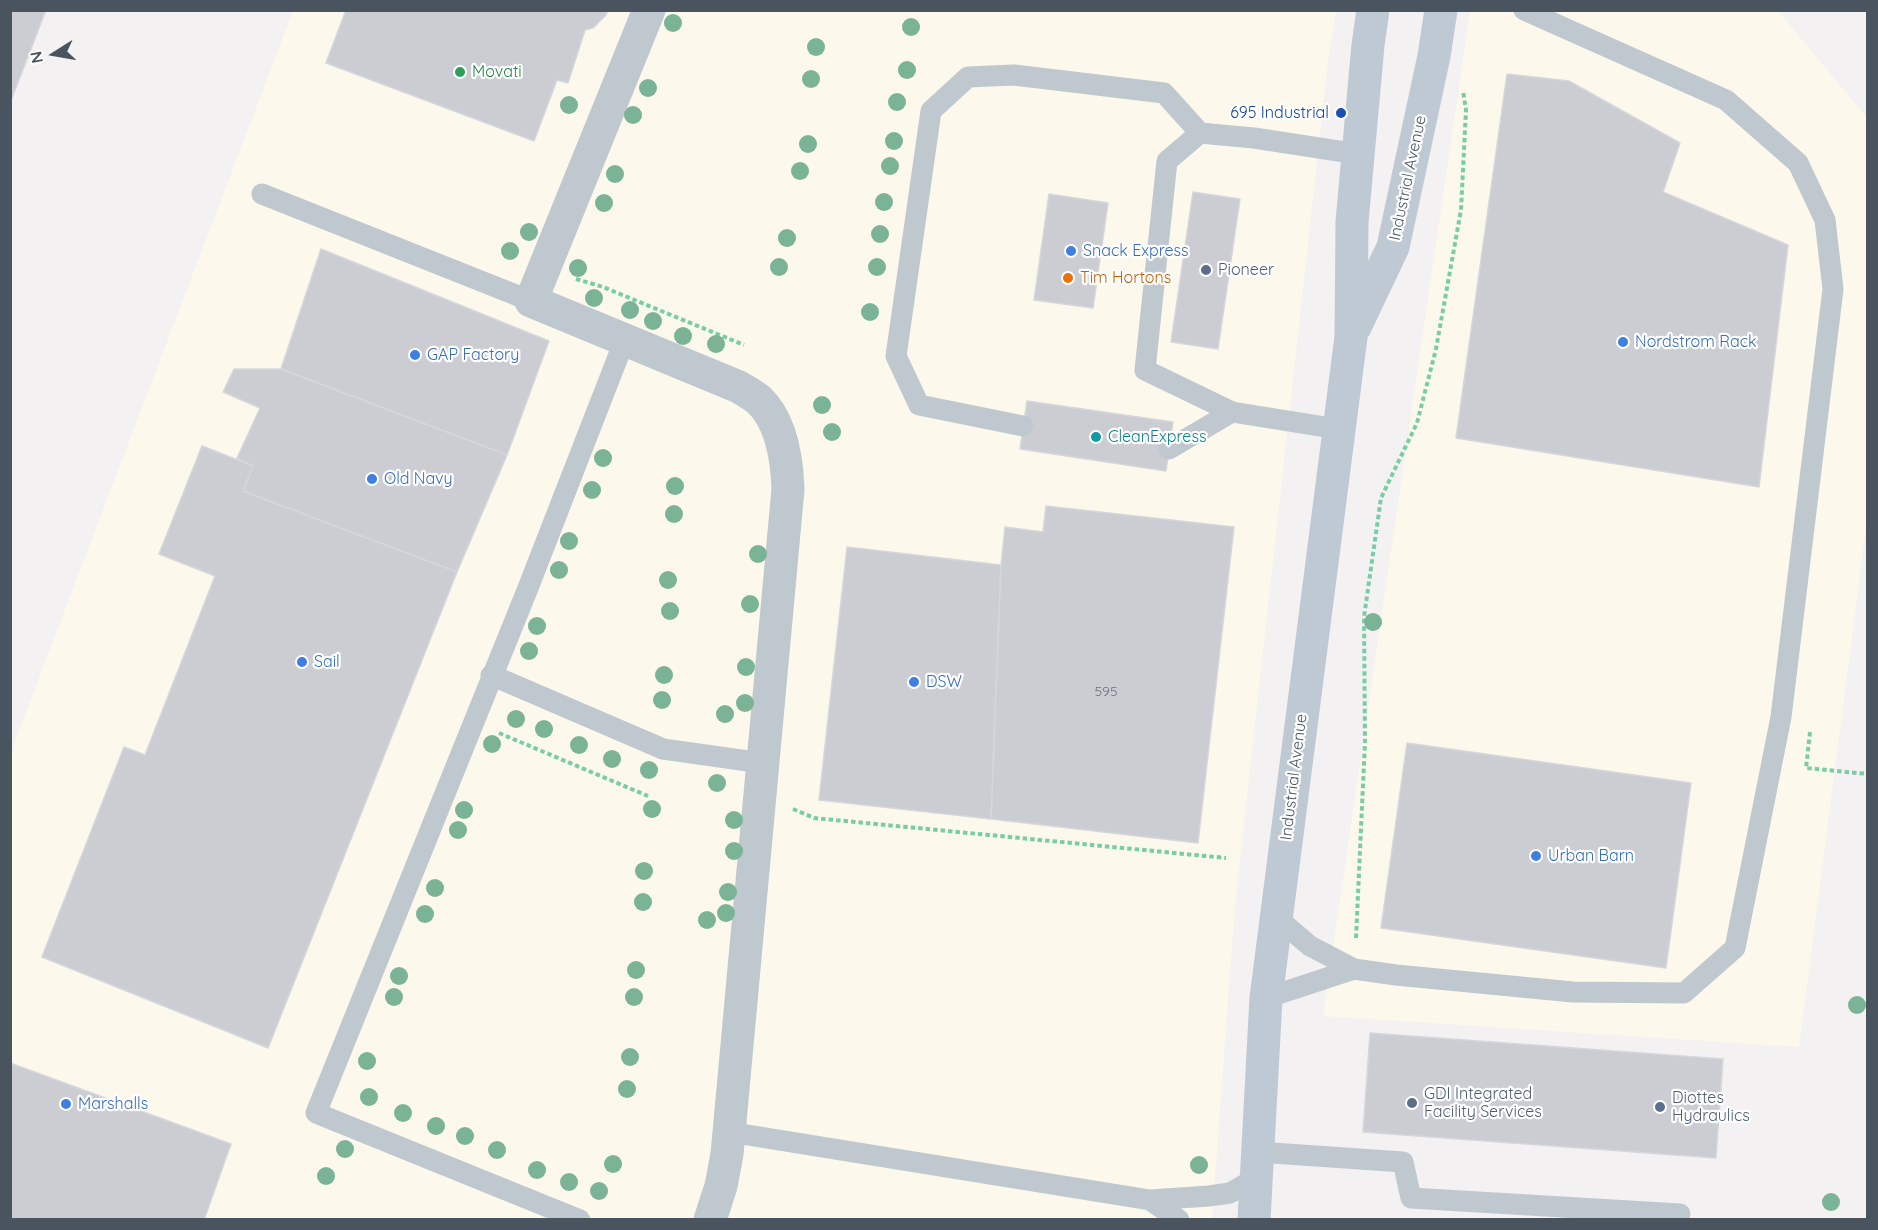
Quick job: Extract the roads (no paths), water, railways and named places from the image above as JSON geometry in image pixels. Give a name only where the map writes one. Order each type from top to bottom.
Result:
[{"type":"main road","name":"Industrial Avenue","points":[[1254,1220],[1266,998],[1351,337],[1352,222],[1373,10]]},
{"type":"main road","name":"Industrial Avenue","points":[[1351,337],[1393,247],[1434,56],[1441,10]]},
{"type":"street","points":[[649,10],[531,301],[739,387],[759,400],[772,417],[787,463],[788,489],[729,1132],[721,1186],[710,1220]]},
{"type":"lane","points":[[1276,917],[1310,946],[1354,969],[1573,992],[1684,993],[1736,948],[1781,717],[1833,289],[1825,220],[1798,163],[1726,100],[1524,10]]},
{"type":"lane","points":[[1023,426],[919,405],[896,356],[931,111],[968,77],[1014,75],[1164,93],[1200,133],[1254,138],[1358,154]]},
{"type":"lane","points":[[1200,133],[1167,161],[1145,370],[1232,412],[1338,429]]},
{"type":"lane","points":[[262,194],[531,301]]},
{"type":"lane","points":[[580,1220],[316,1113],[528,588],[625,339]]},
{"type":"lane","points":[[1169,449],[1232,412]]},
{"type":"lane","points":[[491,675],[663,749],[762,763]]},
{"type":"lane","points":[[1266,998],[1354,969]]},
{"type":"lane","points":[[729,1132],[1150,1200],[1209,1196],[1230,1192],[1257,1165],[1403,1162],[1411,1198],[1680,1214]]},
{"type":"lane","points":[[1150,1200],[1179,1220]]},
{"type":"place","name":"Movati","points":[[460,72]]},
{"type":"place","name":"695 Industrial","points":[[1341,113]]},
{"type":"place","name":"Snack Express","points":[[1071,251]]},
{"type":"place","name":"Pioneer","points":[[1206,270]]},
{"type":"place","name":"Tim Hortons","points":[[1068,278]]},
{"type":"place","name":"Nordstrom Rack","points":[[1623,342]]},
{"type":"place","name":"GAP Factory","points":[[415,355]]},
{"type":"place","name":"CleanExpress","points":[[1096,437]]},
{"type":"place","name":"Old Navy","points":[[372,479]]},
{"type":"place","name":"Sail","points":[[302,662]]},
{"type":"place","name":"DSW","points":[[914,682]]},
{"type":"place","name":"Urban Barn","points":[[1536,856]]},
{"type":"place","name":"GDI Integrated Facility Services","points":[[1412,1103]]},
{"type":"place","name":"Marshalls","points":[[66,1104]]},
{"type":"place","name":"Diottes Hydraulics","points":[[1660,1107]]}]
